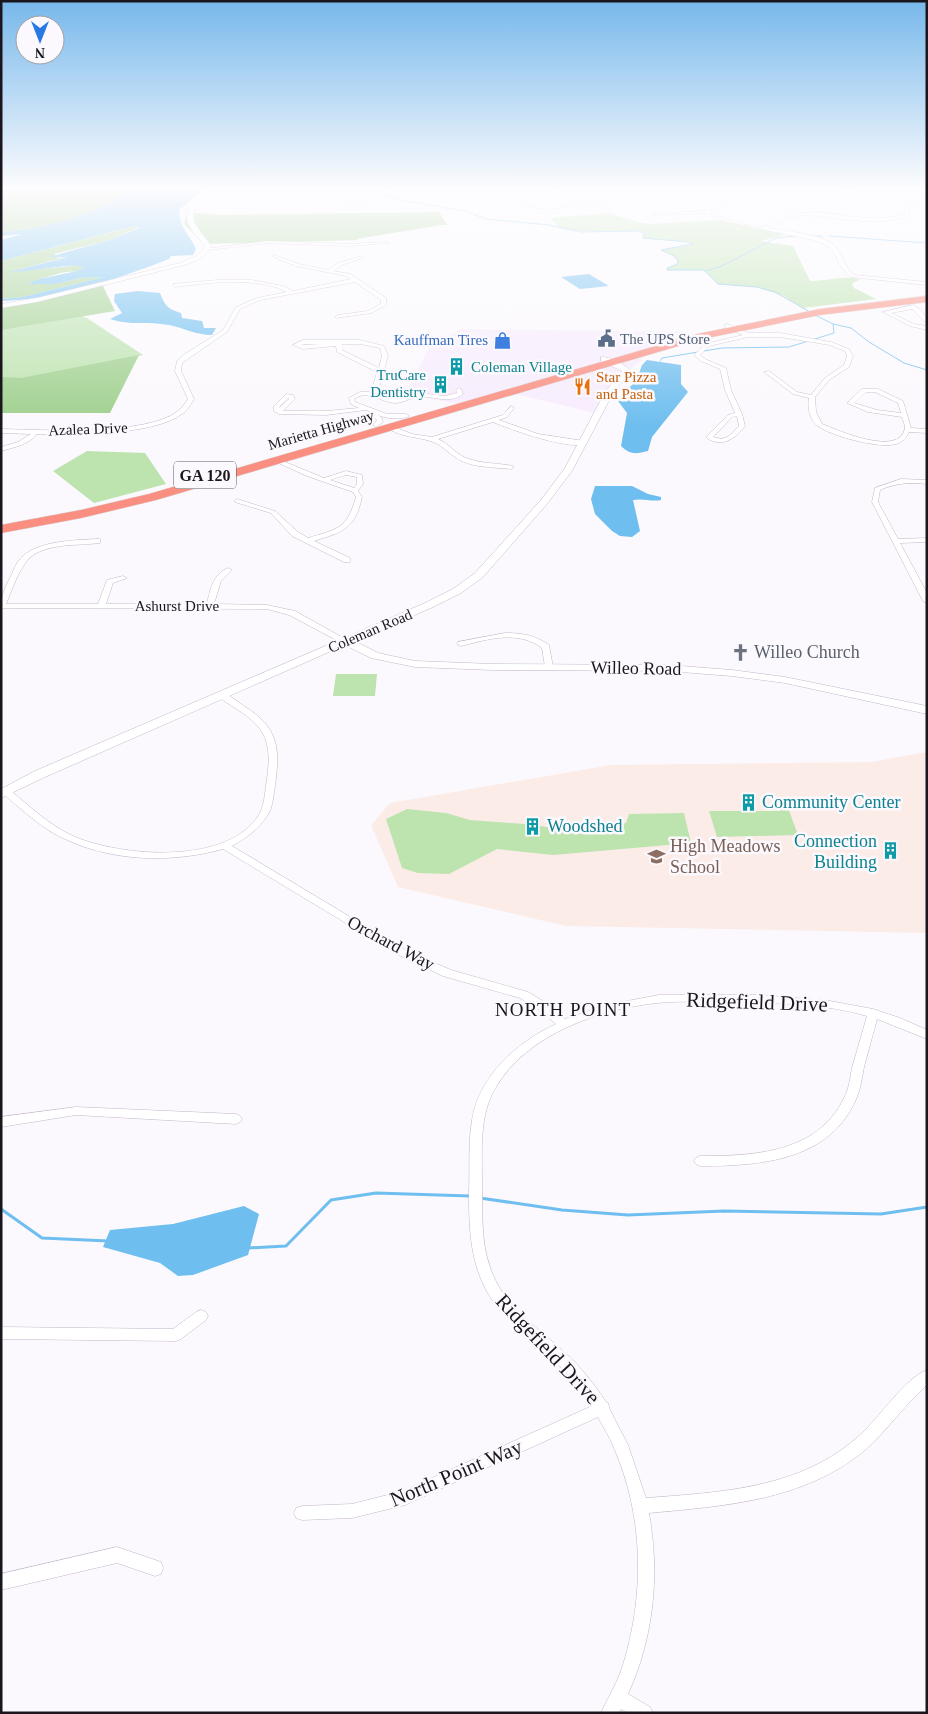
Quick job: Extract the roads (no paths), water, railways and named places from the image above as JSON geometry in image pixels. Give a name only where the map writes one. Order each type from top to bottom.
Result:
[{"type":"highway","name":"GA 120","points":[[819,311],[912,304],[927,297]]},
{"type":"highway","name":"GA 120","points":[[819,311],[927,297]]},
{"type":"highway","name":"Marietta Highway","points":[[1,524],[115,501],[406,416],[624,362],[628,356],[730,327],[819,311]]},
{"type":"highway","name":"Marietta Highway","points":[[1,529],[116,506],[612,364],[730,327]]},
{"type":"street","points":[[1,306],[37,300],[171,267]]},
{"type":"street","points":[[309,267],[348,275],[384,299],[384,303],[374,310],[338,317]]},
{"type":"street","points":[[330,271],[336,267]]},
{"type":"street","points":[[844,267],[853,276],[927,284]]},
{"type":"street","name":"Azalea Drive","points":[[1,431],[126,430],[170,418],[187,406],[191,399],[178,371],[182,358],[225,330],[230,324],[234,312],[244,304],[291,292],[355,280]]},
{"type":"street","points":[[175,285],[231,281],[275,285],[291,292]]},
{"type":"street","points":[[927,322],[912,304],[886,312],[916,328],[927,328]]},
{"type":"street","points":[[730,327],[748,335]]},
{"type":"street","points":[[738,414],[730,416],[709,437],[716,441],[728,440],[742,426],[738,414],[728,390],[723,368],[703,360],[699,357],[698,353],[714,343],[748,335],[780,335],[831,344],[847,350],[850,356],[847,366],[827,379],[812,397],[810,403],[816,422],[872,444],[893,442],[903,437],[908,430],[905,415],[902,402],[876,390],[864,390],[850,403],[860,408],[905,415]]},
{"type":"street","points":[[339,343],[303,342],[296,345],[303,347],[360,342],[382,347],[385,356],[374,394]]},
{"type":"street","points":[[339,343],[338,351],[380,371]]},
{"type":"street","name":"Coleman Road","points":[[3,792],[40,774],[443,598],[479,576],[559,483],[584,443],[610,392],[626,371],[612,364]]},
{"type":"street","points":[[767,372],[795,393],[812,397]]},
{"type":"street","points":[[406,416],[386,416],[353,403],[352,398],[357,395],[374,394],[395,401],[414,396],[454,397],[460,394],[462,388]]},
{"type":"street","points":[[432,439],[505,416],[511,408]]},
{"type":"street","points":[[277,411],[287,414],[312,414],[365,409],[380,419],[380,422],[376,425]]},
{"type":"street","points":[[493,419],[507,427],[541,438],[584,443]]},
{"type":"street","points":[[389,427],[411,436],[432,439],[447,446],[462,459],[476,463],[511,467]]},
{"type":"street","points":[[908,430],[927,431]]},
{"type":"street","points":[[1,450],[25,442],[32,438],[36,431]]},
{"type":"street","points":[[276,460],[355,491],[359,497],[355,514],[350,522],[340,530],[309,540]]},
{"type":"street","points":[[324,480],[339,474],[355,473],[362,478],[355,491]]},
{"type":"street","points":[[927,482],[891,482],[877,489],[875,502],[924,590],[927,601]]},
{"type":"street","points":[[237,501],[273,512],[295,534],[347,560]]},
{"type":"street","points":[[897,541],[927,540]]},
{"type":"street","points":[[1,606],[23,562],[32,553],[79,542],[97,541]]},
{"type":"street","points":[[210,606],[219,577],[228,570]]},
{"type":"street","points":[[101,606],[110,582],[123,578]]},
{"type":"street","name":"Ashurst Drive","points":[[1,606],[210,606],[277,608],[298,616],[345,641]]},
{"type":"street","points":[[461,644],[484,637],[517,636],[529,638],[546,647],[549,667]]},
{"type":"street","name":"Willeo Road","points":[[345,641],[375,656],[406,663],[478,667],[668,668],[732,672],[785,680],[927,710]]},
{"type":"street","points":[[3,792],[54,830],[71,839],[92,846],[117,851],[170,856],[198,853],[224,845],[248,832],[264,814],[275,753],[271,737],[261,723],[221,696]]},
{"type":"street","name":"Orchard Way","points":[[224,845],[402,953],[447,973],[524,995],[544,1007],[564,1025]]},
{"type":"street","name":"Ridgefield Drive","points":[[615,1705],[636,1655],[645,1602],[647,1553],[641,1506],[626,1454],[603,1408],[570,1367],[518,1319],[498,1296],[482,1264],[476,1232],[477,1130],[480,1111],[486,1095],[498,1074],[517,1054],[538,1038],[564,1025],[612,1006],[659,999],[806,1002],[839,1005],[873,1013],[927,1035]]},
{"type":"street","points":[[700,1161],[740,1162],[773,1157],[804,1146],[829,1129],[842,1115],[851,1097],[873,1013]]},
{"type":"street","points":[[1,1122],[76,1111],[236,1119]]},
{"type":"street","points":[[1,1333],[176,1335],[201,1316]]},
{"type":"street","points":[[641,1506],[747,1496],[778,1489],[810,1476],[836,1462],[859,1446],[914,1387],[927,1376]]},
{"type":"street","name":"North Point Way","points":[[302,1513],[352,1511],[377,1507],[405,1498],[603,1408]]},
{"type":"street","points":[[1,1582],[118,1555],[155,1568]]},
{"type":"street","points":[[615,1705],[644,1713]]},
{"type":"water","points":[[28,267],[61,267],[26,271],[9,272]]},
{"type":"water","points":[[84,267],[147,267],[86,287],[42,297],[1,301],[1,299],[23,297],[104,277],[80,278],[56,284],[28,284],[39,279],[73,272]]},
{"type":"water","points":[[589,274],[609,286],[580,289],[561,277]]},
{"type":"water","points":[[138,291],[160,293],[168,306],[181,313],[182,318],[202,321],[204,328],[216,328],[212,335],[206,335],[169,325],[124,322],[110,319],[122,313],[114,301],[115,294]]},
{"type":"water","points":[[647,360],[681,365],[681,384],[688,392],[652,437],[648,451],[633,453],[621,446],[627,413],[618,401],[637,379],[642,365]]},
{"type":"water","points":[[595,486],[632,486],[648,494],[661,497],[661,500],[633,500],[640,531],[632,537],[620,536],[612,531],[595,514],[591,499]]},
{"type":"water","points":[[244,1206],[259,1214],[248,1255],[193,1275],[178,1276],[160,1263],[103,1247],[110,1230],[173,1224]]},
{"type":"waterway","points":[[670,267],[667,270],[705,271]]},
{"type":"waterway","points":[[705,271],[719,267]]},
{"type":"waterway","points":[[705,271],[718,284],[757,287],[775,292],[810,312]]},
{"type":"waterway","points":[[815,315],[833,324]]},
{"type":"waterway","points":[[660,361],[662,358],[722,348],[789,347],[834,333],[833,324]]},
{"type":"waterway","points":[[833,324],[851,328],[869,342],[904,363],[927,370]]},
{"type":"waterway","points":[[248,1248],[286,1246],[331,1200],[376,1193],[470,1196]]},
{"type":"waterway","points":[[480,1198],[562,1210],[628,1215],[724,1211],[881,1214],[927,1207]]},
{"type":"waterway","points":[[1,1209],[42,1238],[108,1241]]},
{"type":"place","name":"The UPS Store","points":[[606,339]]},
{"type":"place","name":"Kauffman Tires","points":[[502,340]]},
{"type":"place","name":"Coleman Village","points":[[457,367]]},
{"type":"place","name":"TruCare Dentistry","points":[[440,384]]},
{"type":"place","name":"Star Pizza and Pasta","points":[[582,386]]},
{"type":"place","name":"Willeo Church","points":[[740,652]]},
{"type":"place","name":"Community Center","points":[[748,802]]},
{"type":"place","name":"Woodshed","points":[[533,826]]},
{"type":"place","name":"Connection Building","points":[[891,851]]},
{"type":"place","name":"High Meadows School","points":[[656,856]]},
{"type":"district","name":"NORTH POINT","points":[[563,1009]]}]
